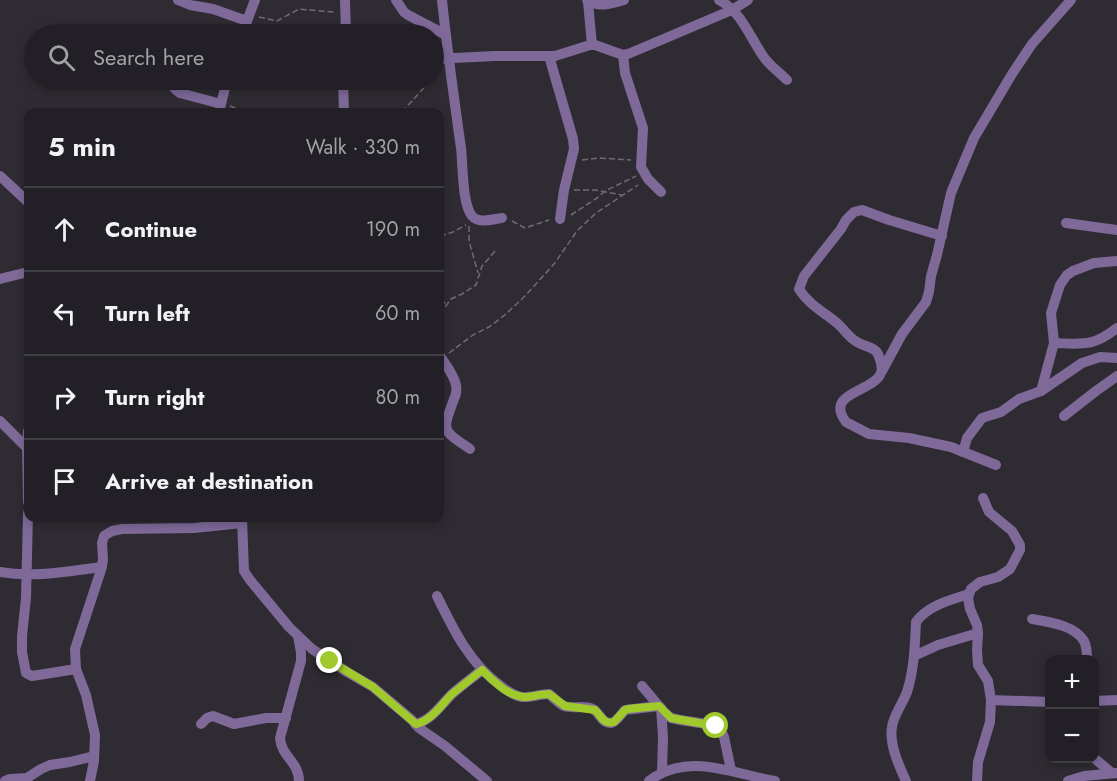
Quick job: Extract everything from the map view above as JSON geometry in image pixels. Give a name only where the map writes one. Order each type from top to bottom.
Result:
[{"type":"street","points":[[178,0],[182,3],[248,18]]},
{"type":"street","points":[[246,24],[254,0]]},
{"type":"street","points":[[345,0],[346,24]]},
{"type":"street","points":[[396,0],[404,12],[424,24]]},
{"type":"street","points":[[442,0],[464,191],[469,212],[477,220],[502,218]]},
{"type":"street","points":[[592,45],[587,1],[601,5],[624,0]]},
{"type":"street","points":[[719,0],[732,10],[765,58],[787,80]]},
{"type":"street","points":[[444,58],[555,56],[592,45],[623,55],[732,10],[748,0]]},
{"type":"street","points":[[996,465],[938,443],[891,435],[869,434],[843,420],[840,408],[848,395],[879,377],[902,334],[926,302],[951,193],[974,138],[1006,83],[1032,45],[1071,0]]},
{"type":"street","points":[[623,55],[625,74],[642,128],[641,160],[646,176],[661,192]]},
{"type":"street","points":[[549,56],[574,149],[560,219]]},
{"type":"street","points":[[176,90],[183,95],[220,108],[224,90]]},
{"type":"street","points":[[343,90],[344,108]]},
{"type":"street","points":[[0,177],[24,198]]},
{"type":"street","points":[[882,372],[877,352],[857,342],[805,297],[799,289],[801,282],[819,255],[854,212],[862,210],[942,236]]},
{"type":"street","points":[[1066,223],[1117,230]]},
{"type":"street","points":[[1041,391],[1054,343],[1052,313],[1060,285],[1073,271],[1094,263],[1117,261]]},
{"type":"street","points":[[0,279],[24,273]]},
{"type":"street","points":[[1054,343],[1075,344],[1097,341],[1104,339],[1117,328]]},
{"type":"street","points":[[963,452],[968,438],[982,418],[1006,410],[1019,399],[1041,391],[1082,363],[1100,357],[1117,358]]},
{"type":"street","points":[[444,363],[455,381],[457,391],[445,420],[445,427],[470,449]]},
{"type":"street","points":[[1064,416],[1117,376]]},
{"type":"street","points":[[0,421],[24,445]]},
{"type":"street","points":[[976,781],[978,762],[990,722],[991,700],[988,681],[978,665],[976,651],[978,633],[968,603],[969,594],[971,589],[980,582],[998,577],[1011,569],[1020,550],[1020,545],[1012,531],[989,512],[983,498]]},
{"type":"street","points":[[28,522],[26,598],[22,636],[26,672],[32,676],[76,669]]},
{"type":"street","points":[[90,781],[95,735],[86,695],[76,669],[75,649],[102,567],[102,538],[107,533],[154,523],[194,528],[230,522]]},
{"type":"street","points":[[242,522],[244,571],[298,636],[312,649],[373,687],[419,728],[487,781]]},
{"type":"street","points":[[0,572],[39,575],[102,567]]},
{"type":"street","points":[[906,781],[896,756],[891,728],[907,691],[915,656],[916,622],[932,608],[969,594]]},
{"type":"street","points":[[437,596],[448,620],[471,657],[482,670],[509,692],[523,697],[549,694],[565,706],[595,710],[607,723],[614,722],[628,709],[660,707]]},
{"type":"street","points":[[1032,619],[1064,627],[1076,634],[1085,642],[1086,655]]},
{"type":"street","points":[[915,656],[938,645],[978,633]]},
{"type":"street","points":[[298,636],[301,660],[280,744],[298,771],[299,781]]},
{"type":"street","points":[[416,724],[433,714],[482,670]]},
{"type":"street","points":[[642,686],[671,718],[719,727],[724,737],[731,770]]},
{"type":"street","points":[[991,700],[1045,702]]},
{"type":"street","points":[[1099,701],[1117,700]]},
{"type":"street","points":[[660,707],[663,737],[662,772]]},
{"type":"street","points":[[201,724],[213,716],[234,724],[266,718],[286,718]]},
{"type":"street","points":[[663,737],[680,720]]},
{"type":"street","points":[[5,781],[27,778],[50,765],[94,756]]},
{"type":"street","points":[[1099,761],[1115,773]]},
{"type":"street","points":[[649,781],[662,772],[676,767],[691,766],[717,767],[775,781]]},
{"type":"street","points":[[1068,781],[1084,776],[1115,773]]},
{"type":"path","points":[[248,18],[277,21],[299,9],[345,14]]},
{"type":"path","points":[[406,108],[423,90]]},
{"type":"path","points":[[220,108],[236,108]]},
{"type":"path","points":[[571,161],[599,158],[641,160]]},
{"type":"path","points":[[502,218],[525,228],[552,219],[560,219],[605,191],[646,176]]},
{"type":"path","points":[[444,356],[473,335],[489,327],[525,296],[554,264],[577,231],[596,213],[646,176]]},
{"type":"path","points":[[564,190],[583,189],[623,195]]},
{"type":"path","points":[[444,235],[469,222],[469,241],[479,277]]},
{"type":"path","points":[[444,302],[476,285],[482,266],[496,250]]},
{"type":"path","points":[[444,308],[448,301]]},
{"type":"route","points":[[330,661],[373,687],[416,724],[433,714],[482,670],[516,695],[523,697],[549,694],[565,706],[595,710],[607,723],[616,721],[628,709],[659,706],[671,718],[716,726]]}]
